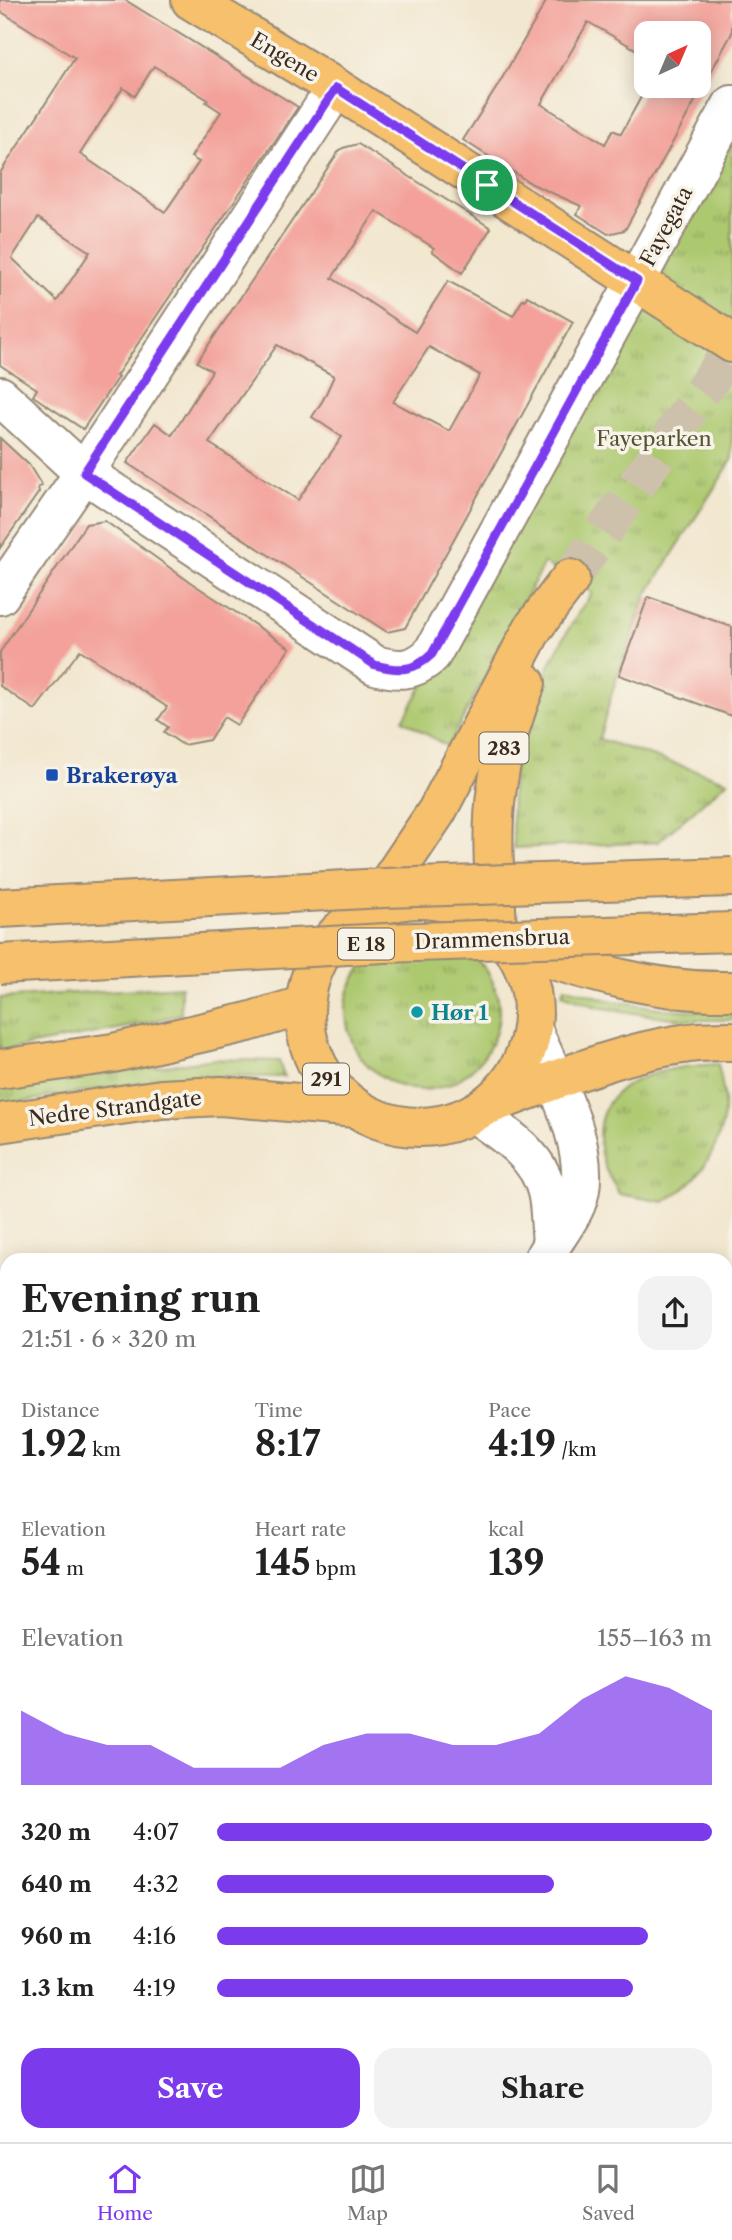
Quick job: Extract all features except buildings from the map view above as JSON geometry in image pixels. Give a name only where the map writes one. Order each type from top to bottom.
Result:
[{"type":"main road","name":"Engene","points":[[191,0],[336,88],[732,343]]},
{"type":"main road","name":"283","points":[[372,908],[443,799],[533,628],[570,579],[531,669],[506,739],[496,787],[494,813],[505,937]]},
{"type":"main road","points":[[0,908],[370,889],[732,877]]},
{"type":"main road","name":"291","points":[[438,900],[459,905],[479,915],[505,937],[524,966],[534,1009],[533,1031],[527,1053],[517,1074],[503,1091],[480,1110],[451,1123],[426,1127],[401,1126],[377,1119],[355,1108],[337,1092],[322,1073],[312,1052],[306,1028],[305,1005],[314,968],[323,951],[345,926],[372,908],[393,901],[438,900]]},
{"type":"main road","name":"Drammensbrua","points":[[0,964],[398,943],[732,932]]},
{"type":"main road","points":[[505,937],[596,973],[640,984],[676,989],[732,991]]},
{"type":"main road","points":[[0,1069],[113,1053],[248,1022],[305,1005]]},
{"type":"main road","points":[[480,1110],[555,1081],[649,1050],[683,1044],[732,1041]]},
{"type":"main road","name":"Nedre Strandgate","points":[[0,1123],[161,1099],[221,1096],[355,1108]]},
{"type":"street","points":[[0,596],[84,473],[336,88]]},
{"type":"street","name":"Fayegata","points":[[84,473],[375,665],[394,670],[423,663],[432,654],[732,106]]},
{"type":"street","points":[[0,396],[84,473]]},
{"type":"street","points":[[533,1031],[555,1081],[578,1145],[582,1180],[576,1206],[547,1251]]},
{"type":"street","points":[[480,1110],[539,1168],[547,1193],[547,1251]]},
{"type":"green space","name":"Fayeparken","points":[[732,132],[732,460],[646,596],[614,686],[599,739],[728,781],[658,842],[514,848],[512,787],[523,731],[553,657],[592,593],[544,563],[448,747],[403,720],[633,316]]},
{"type":"green space","points":[[469,952],[487,971],[497,997],[498,1023],[490,1046],[475,1067],[455,1081],[431,1089],[406,1088],[381,1076],[366,1063],[355,1048],[347,1023],[346,1001],[358,972],[373,953]]},
{"type":"green space","points":[[181,986],[181,1014],[138,1025],[0,1051],[0,998]]},
{"type":"green space","points":[[565,987],[609,1000],[665,1009],[732,1012],[732,1020],[688,1020],[597,1007],[562,994]]},
{"type":"green space","points":[[215,1059],[279,1061],[284,1077],[185,1076],[0,1105],[0,1087]]},
{"type":"green space","points":[[718,1064],[724,1097],[723,1121],[715,1146],[703,1168],[687,1186],[664,1202],[619,1194],[604,1165],[599,1137],[603,1115],[613,1097],[628,1084],[648,1075],[671,1069]]},
{"type":"tunnel","points":[[570,579],[732,349]]},
{"type":"place","name":"Brakerøya","points":[[52,775]]},
{"type":"place","name":"Hør 1","points":[[417,1012]]},
{"type":"route","points":[[336,88],[487,185],[637,281],[432,654],[423,663],[394,670],[375,665],[84,473],[336,88]]}]
